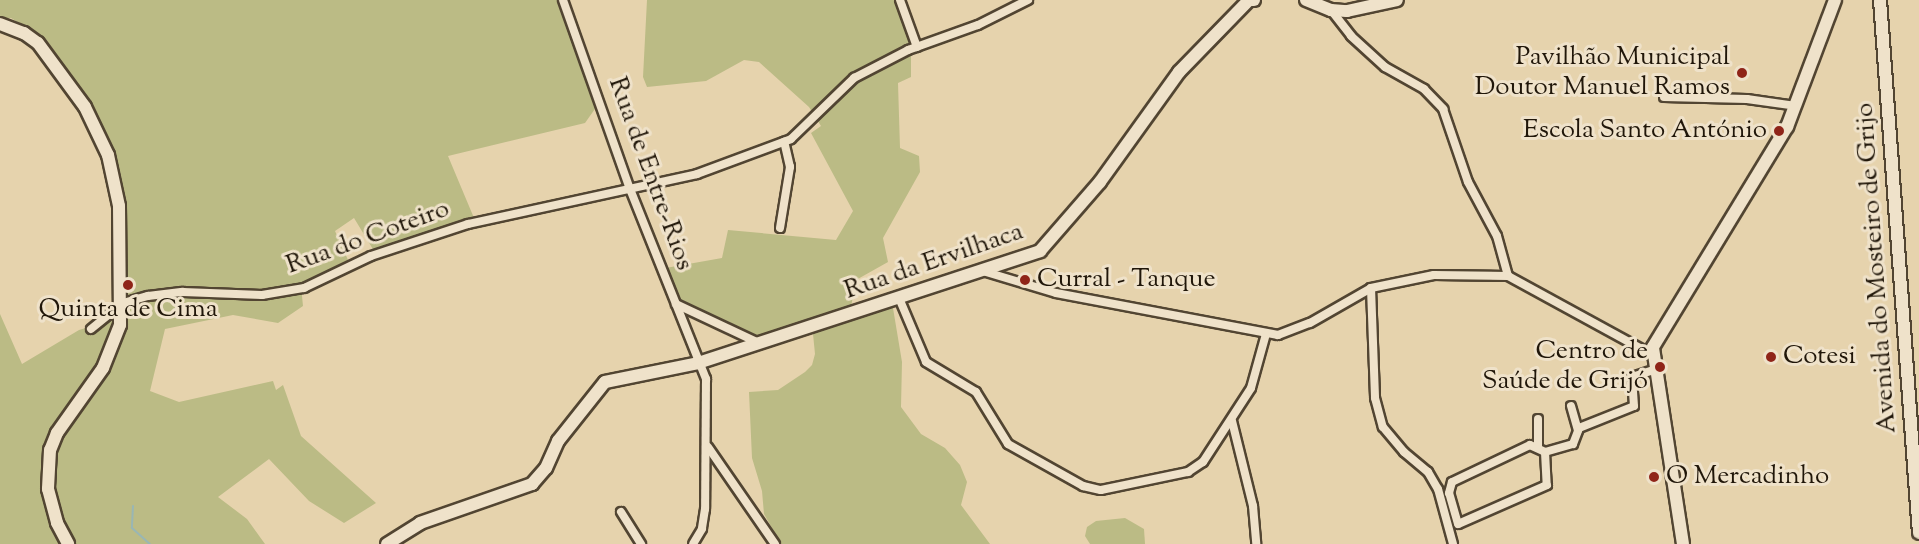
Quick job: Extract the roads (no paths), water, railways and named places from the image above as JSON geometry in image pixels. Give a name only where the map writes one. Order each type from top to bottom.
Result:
[{"type":"street","name":"Rua de Entre-Rios","points":[[563,0],[630,189],[707,388],[708,447],[701,540]]},
{"type":"street","points":[[900,0],[917,47]]},
{"type":"street","points":[[780,228],[790,167],[784,142],[854,78],[917,47],[978,25],[1028,0]]},
{"type":"street","name":"Rua da Ervilhaca","points":[[387,544],[420,523],[532,484],[546,468],[558,441],[605,382],[698,363],[1026,258],[1051,242],[1179,72],[1249,0],[1254,0]]},
{"type":"street","points":[[1306,0],[1331,10],[1347,11],[1397,0]]},
{"type":"street","points":[[1683,544],[1654,370],[1655,341],[1768,158],[1796,106],[1835,0]]},
{"type":"street","name":"Avenida do Mosteiro de Grijo","points":[[1880,0],[1919,533]]},
{"type":"street","points":[[1331,10],[1351,36],[1385,67],[1424,89],[1443,109],[1468,182],[1497,236],[1508,276]]},
{"type":"street","points":[[0,24],[24,33],[52,58],[98,131],[108,155],[119,206],[123,303],[109,356],[57,433],[50,450],[48,489],[57,523],[68,544]]},
{"type":"street","points":[[1665,98],[1756,100],[1796,106]]},
{"type":"street","name":"Rua do Coteiro","points":[[91,328],[123,303],[183,291],[262,295],[304,288],[371,256],[468,224],[697,174],[784,142]]},
{"type":"street","points":[[986,272],[1056,293],[1278,335],[1310,323],[1371,288],[1434,275],[1508,276],[1653,355]]},
{"type":"street","points":[[1371,288],[1375,398],[1383,427],[1404,452],[1428,472],[1438,489],[1453,544]]},
{"type":"street","points":[[899,298],[926,362],[976,392],[1008,444],[1093,489],[1188,472],[1203,462],[1232,421],[1251,388],[1266,334]]},
{"type":"street","points":[[676,304],[759,344]]},
{"type":"street","points":[[1578,430],[1634,406],[1632,377],[1654,370]]},
{"type":"street","points":[[1538,419],[1541,450],[1547,485],[1458,524],[1449,493],[1452,482],[1530,445],[1541,450],[1573,444],[1578,430],[1571,406]]},
{"type":"street","points":[[1232,421],[1252,506],[1256,544]]},
{"type":"street","points":[[708,447],[775,544]]},
{"type":"street","points":[[621,512],[641,544]]},
{"type":"street","points":[[693,544],[701,540]]},
{"type":"waterway","points":[[133,506],[132,528],[150,544]]},
{"type":"place","name":"Pavilhão Municipal Doutor Manuel Ramos","points":[[1742,73]]},
{"type":"place","name":"Escola Santo António","points":[[1779,131]]},
{"type":"place","name":"Curral - Tanque","points":[[1025,280]]},
{"type":"place","name":"Quinta de Cima","points":[[128,285]]},
{"type":"place","name":"Cotesi","points":[[1771,357]]},
{"type":"place","name":"Centro de Saúde de Grijó","points":[[1660,367]]},
{"type":"place","name":"O Mercadinho","points":[[1654,477]]}]
